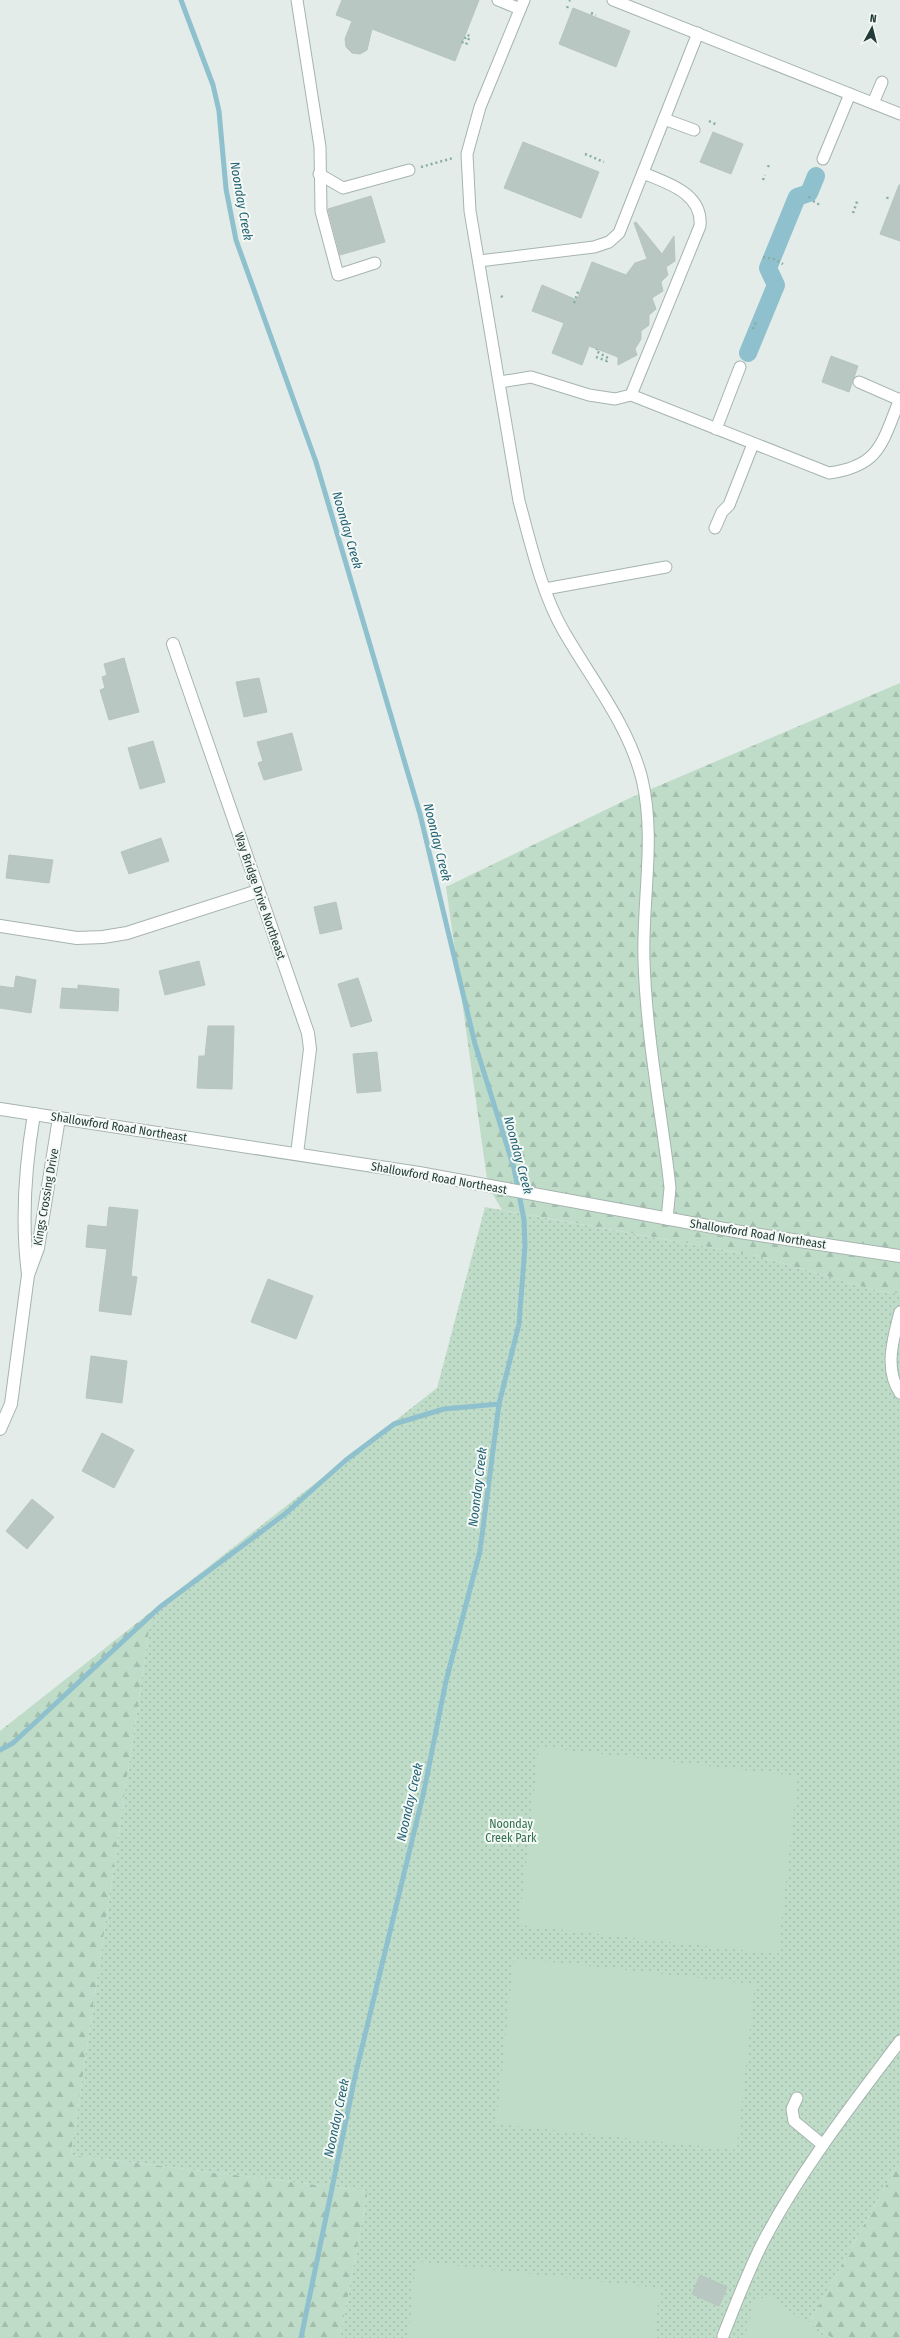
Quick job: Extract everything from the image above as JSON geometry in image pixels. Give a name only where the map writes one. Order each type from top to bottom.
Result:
[{"type":"street","name":"Way Bridge Drive Northeast","points":[[173,644],[308,1033],[310,1049],[297,1154]]},
{"type":"street","points":[[0,926],[77,938],[103,937],[127,933],[258,891]]},
{"type":"street","name":"Shallowford Road Northeast","points":[[0,1109],[297,1154],[456,1181],[667,1220],[900,1256]]},
{"type":"street","name":"Kings Crossing Drive","points":[[28,1276],[24,1246],[24,1192],[34,1114]]},
{"type":"street","name":"Kings Crossing Drive","points":[[0,1429],[11,1404],[28,1276],[38,1248],[59,1118]]},
{"type":"lane","points":[[297,0],[320,147],[319,174],[321,210],[338,274],[375,263]]},
{"type":"lane","points":[[498,0],[522,5],[480,107],[467,154],[470,211],[480,261],[519,501],[545,589],[563,629],[631,746],[649,811],[649,846],[644,900],[644,959],[646,998],[669,1176],[667,1220]]},
{"type":"lane","points":[[613,0],[900,114]]},
{"type":"lane","points":[[480,261],[594,247],[609,242],[619,233],[698,33]]},
{"type":"lane","points":[[873,102],[882,82]]},
{"type":"lane","points":[[823,159],[850,94]]},
{"type":"lane","points":[[664,119],[694,130]]},
{"type":"lane","points":[[319,174],[343,188],[409,170]]},
{"type":"lane","points":[[631,396],[700,226],[701,217],[689,196],[679,187],[643,173]]},
{"type":"lane","points":[[716,429],[740,368]]},
{"type":"lane","points":[[500,382],[531,377],[589,395],[616,398],[631,396],[829,473],[853,469],[874,457],[900,400],[859,382]]},
{"type":"lane","points":[[715,528],[722,512],[729,505],[753,444]]},
{"type":"lane","points":[[545,589],[666,567]]},
{"type":"lane","points":[[900,1312],[893,1342],[891,1368],[893,1380],[900,1393]]},
{"type":"lane","points":[[723,2336],[738,2296],[762,2244],[823,2145],[900,2041]]},
{"type":"lane","points":[[797,2098],[792,2109],[794,2120],[823,2145]]},
{"type":"path","points":[[591,13],[596,15]]},
{"type":"path","points":[[462,43],[467,35],[470,36],[466,45]]},
{"type":"path","points":[[709,121],[717,125]]},
{"type":"path","points":[[585,154],[604,162]]},
{"type":"path","points":[[409,170],[457,157]]},
{"type":"path","points":[[768,167],[770,162]]},
{"type":"path","points":[[763,180],[765,175]]},
{"type":"path","points":[[809,198],[811,194]]},
{"type":"path","points":[[886,197],[889,202]]},
{"type":"path","points":[[853,214],[858,199]]},
{"type":"path","points":[[812,202],[820,205]]},
{"type":"path","points":[[763,257],[769,257],[783,264]]},
{"type":"path","points":[[574,303],[579,289]]},
{"type":"path","points":[[753,329],[756,322]]},
{"type":"path","points":[[596,357],[607,362],[608,358],[596,351],[597,349]]},
{"type":"green space","points":[[900,683],[900,1294],[878,1291],[758,1256],[502,1210],[488,1186],[446,887],[630,798]]},
{"type":"green space","name":"Noonday Creek Park","points":[[485,1207],[758,1256],[878,1291],[900,1294],[900,2160],[809,2323],[832,2338],[340,2338],[368,2191],[71,2155],[152,1611],[437,1388]]},
{"type":"green space","points":[[152,1611],[71,2155],[368,2191],[340,2338],[0,2338],[0,1731]]},
{"type":"green space","points":[[539,1747],[798,1776],[778,1954],[519,1925]]},
{"type":"green space","points":[[514,1958],[755,1984],[737,2150],[496,2124]]},
{"type":"green space","points":[[900,2160],[900,2338],[832,2338],[809,2323]]},
{"type":"green space","points":[[416,2261],[660,2288],[655,2338],[408,2338]]},
{"type":"green space","points":[[769,2296],[827,2338],[744,2338],[755,2300]]},
{"type":"building","points":[[342,0],[479,0],[455,61],[372,29],[367,50],[360,54],[352,53],[346,47],[345,39],[352,21],[336,15]]},
{"type":"building","points":[[573,8],[630,31],[616,67],[559,44]]},
{"type":"building","points":[[713,132],[743,144],[731,174],[700,162]]},
{"type":"building","points":[[523,142],[599,172],[581,218],[504,188]]},
{"type":"building","points":[[900,185],[900,241],[880,234]]},
{"type":"building","points":[[371,196],[385,242],[340,255],[328,209]]},
{"type":"building","points":[[636,222],[662,254],[674,236],[675,261],[666,267],[668,275],[661,282],[663,291],[652,298],[656,309],[649,315],[649,325],[641,331],[641,339],[635,349],[637,355],[618,365],[618,357],[589,346],[582,365],[552,353],[564,323],[532,311],[542,285],[577,300],[592,262],[626,275],[635,263],[647,259],[634,223]]},
{"type":"building","points":[[831,356],[858,366],[849,392],[822,382]]},
{"type":"building","points":[[124,658],[139,712],[109,720],[100,690],[105,688],[102,677],[107,675],[104,664]]},
{"type":"building","points":[[259,678],[267,712],[244,717],[236,682]]},
{"type":"building","points":[[292,733],[302,770],[264,780],[258,763],[263,761],[257,742]]},
{"type":"building","points":[[153,741],[165,782],[140,789],[128,748]]},
{"type":"building","points":[[161,838],[169,861],[129,874],[121,852]]},
{"type":"building","points":[[9,855],[53,860],[49,883],[6,878]]},
{"type":"building","points":[[336,902],[342,929],[320,934],[314,907]]},
{"type":"building","points":[[199,961],[205,985],[165,995],[159,971]]},
{"type":"building","points":[[16,976],[36,980],[31,1013],[0,1008],[0,986],[14,988]]},
{"type":"building","points":[[358,978],[372,1021],[351,1027],[338,984]]},
{"type":"building","points":[[78,985],[119,989],[118,1011],[60,1008],[62,988],[78,989]]},
{"type":"building","points":[[208,1026],[234,1026],[232,1089],[197,1088],[199,1056],[205,1056]]},
{"type":"building","points":[[377,1052],[381,1091],[357,1093],[353,1054]]},
{"type":"building","points":[[109,1207],[138,1210],[131,1276],[137,1277],[131,1315],[99,1311],[107,1249],[86,1247],[88,1225],[107,1227]]},
{"type":"building","points":[[268,1279],[313,1296],[296,1339],[251,1322]]},
{"type":"building","points":[[91,1356],[127,1361],[122,1403],[86,1398]]},
{"type":"building","points":[[102,1433],[134,1450],[114,1488],[82,1471]]},
{"type":"building","points":[[32,1499],[54,1517],[27,1549],[6,1531]]},
{"type":"building","points":[[700,2275],[727,2287],[719,2306],[692,2294]]},
{"type":"waterway","name":"Noonday Creek","points":[[181,0],[213,85],[219,111],[226,189],[236,240],[316,462],[420,814],[475,1044],[514,1168],[524,1220],[525,1246],[519,1324],[499,1404],[480,1551],[446,1681],[424,1791],[356,2072],[301,2338]]},
{"type":"waterway","points":[[748,353],[776,285],[768,268],[797,197],[809,193],[816,176]]},
{"type":"waterway","points":[[0,1750],[13,1743],[160,1607],[285,1514],[346,1460],[394,1424],[444,1409],[499,1404]]}]
